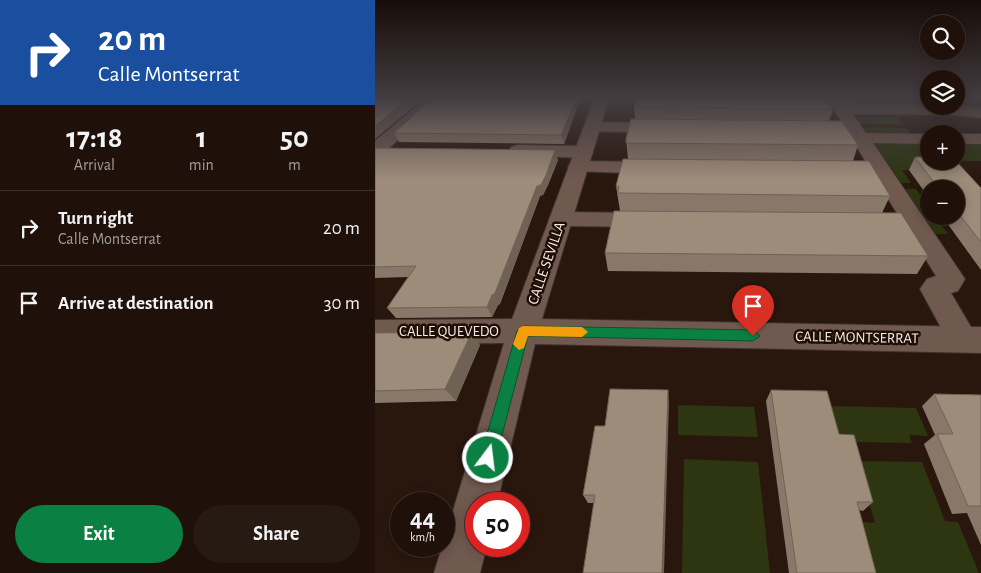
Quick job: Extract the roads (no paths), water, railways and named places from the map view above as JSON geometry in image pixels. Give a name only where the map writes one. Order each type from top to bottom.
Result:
[{"type":"street","points":[[376,149],[402,126]]},
{"type":"street","points":[[853,126],[951,278],[947,284],[937,286],[934,289],[972,339]]},
{"type":"street","points":[[884,126],[920,136]]},
{"type":"street","points":[[592,127],[680,128]]},
{"type":"street","name":"CALLE SEVILLA","points":[[457,573],[523,331],[592,127]]},
{"type":"street","points":[[965,139],[981,139]]},
{"type":"street","points":[[376,149],[407,149]]},
{"type":"street","points":[[495,151],[677,168]]},
{"type":"street","points":[[813,169],[882,170]]},
{"type":"street","points":[[561,219],[669,220]]},
{"type":"street","points":[[847,222],[916,222]]},
{"type":"street","name":"CALLE QUEVEDO","points":[[375,332],[523,331]]},
{"type":"street","name":"CALLE MONTSERRAT","points":[[523,331],[972,339]]}]
